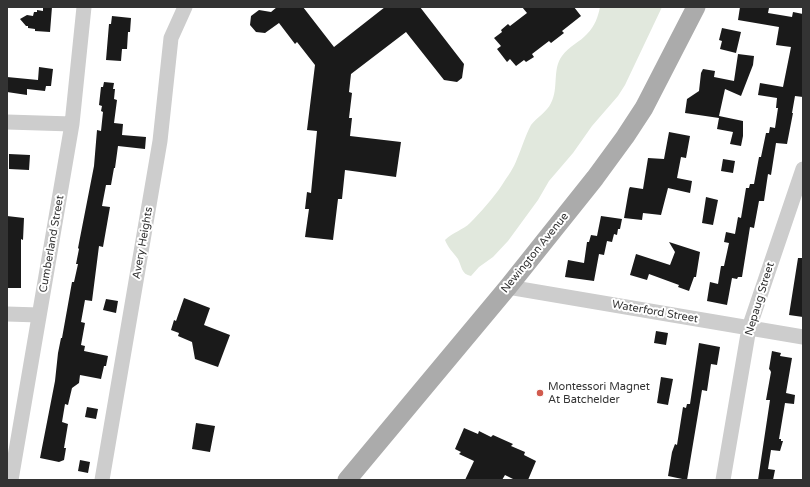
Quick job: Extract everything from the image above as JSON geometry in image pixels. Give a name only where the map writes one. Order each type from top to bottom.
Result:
[{"type":"main road","name":"Newington Avenue","points":[[347,480],[508,286],[595,178],[625,137],[647,102],[696,7]]},
{"type":"street","name":"Cumberland Street","points":[[11,480],[72,124],[84,7]]},
{"type":"street","name":"Avery Heights","points":[[102,480],[160,141],[171,38],[185,7]]},
{"type":"street","points":[[7,122],[72,124]]},
{"type":"street","name":"Nepaug Street","points":[[723,480],[749,328],[803,169]]},
{"type":"street","name":"Waterford Street","points":[[508,286],[803,337]]},
{"type":"street","points":[[7,314],[39,315]]},
{"type":"shaded area","points":[[600,7],[662,7],[625,85],[618,96],[592,126],[573,153],[549,181],[538,200],[508,241],[493,257],[479,267],[471,276],[465,274],[458,259],[449,248],[445,240],[470,223],[487,205],[502,185],[514,166],[531,125],[551,103],[555,91],[556,73],[559,61],[568,49],[590,31],[596,21]]},
{"type":"building","points":[[43,7],[52,7],[50,32],[35,31],[35,29],[28,28],[28,26],[26,26],[20,19],[27,15],[33,16],[34,12],[37,12],[37,10],[43,11]]},
{"type":"building","points":[[277,7],[303,7],[334,47],[385,7],[420,7],[464,64],[462,78],[457,82],[444,80],[406,32],[351,74],[349,92],[352,93],[349,118],[352,118],[350,136],[401,142],[396,177],[345,170],[342,199],[338,199],[333,240],[305,237],[309,209],[305,209],[307,192],[311,193],[317,131],[307,130],[315,65],[297,42],[295,44],[279,23],[265,33],[256,32],[250,25],[251,16],[259,10],[271,12]]},
{"type":"building","points":[[522,7],[574,7],[581,16],[562,31],[564,33],[551,43],[549,41],[532,54],[534,57],[526,62],[524,60],[516,66],[510,59],[507,62],[497,49],[501,46],[494,38],[502,32],[501,30],[508,24],[510,26],[527,13]]},
{"type":"building","points":[[740,7],[769,8],[768,13],[792,17],[793,12],[803,14],[803,97],[795,96],[787,144],[776,143],[771,175],[768,174],[764,201],[759,201],[754,228],[750,227],[742,277],[738,277],[737,279],[732,278],[727,305],[707,301],[710,282],[718,284],[721,266],[724,266],[729,243],[724,242],[726,232],[735,234],[738,217],[741,218],[746,188],[749,188],[750,184],[754,184],[759,157],[761,157],[766,133],[769,133],[770,127],[775,128],[778,108],[776,108],[777,98],[758,95],[760,83],[783,87],[791,47],[776,45],[779,27],[738,20]]},
{"type":"building","points":[[112,16],[131,18],[127,49],[122,49],[121,61],[106,60],[109,24],[111,24]]},
{"type":"building","points":[[722,28],[741,32],[736,53],[720,49],[722,41],[719,40]]},
{"type":"building","points":[[738,54],[754,56],[753,65],[741,96],[725,89],[719,116],[743,121],[741,146],[730,144],[733,132],[717,129],[719,118],[685,113],[687,99],[699,91],[701,73],[703,69],[715,71],[714,77],[734,81]]},
{"type":"building","points":[[39,67],[53,69],[51,86],[46,86],[45,91],[27,89],[27,95],[7,92],[7,77],[38,80]]},
{"type":"building","points":[[104,82],[114,83],[114,99],[117,100],[114,123],[123,124],[122,135],[146,137],[145,149],[118,146],[111,185],[106,185],[102,206],[110,207],[103,247],[99,246],[92,301],[85,300],[81,322],[85,323],[81,345],[85,346],[84,351],[108,356],[101,379],[80,375],[79,383],[72,388],[68,405],[65,404],[62,422],[68,424],[64,448],[66,448],[64,460],[59,462],[40,458],[55,381],[58,353],[72,282],[74,282],[78,264],[76,264],[78,248],[94,166],[97,130],[101,131],[103,112],[101,111],[102,106],[99,105],[101,87],[103,87]]},
{"type":"building","points":[[669,132],[690,136],[686,158],[681,157],[677,178],[692,181],[690,193],[668,188],[661,215],[643,213],[642,220],[624,218],[630,187],[643,189],[648,158],[664,159]]},
{"type":"building","points":[[9,154],[30,155],[29,170],[9,169]]},
{"type":"building","points":[[723,159],[735,161],[733,173],[721,171]]},
{"type":"building","points":[[706,197],[718,200],[713,225],[702,223]]},
{"type":"building","points":[[7,216],[24,218],[23,240],[21,239],[21,288],[7,288]]},
{"type":"building","points":[[601,216],[622,219],[617,235],[614,234],[612,242],[607,241],[604,255],[599,254],[594,281],[565,277],[568,260],[584,263],[587,242],[589,242],[591,235],[597,236]]},
{"type":"building","points":[[669,242],[700,252],[696,277],[694,277],[689,291],[678,287],[679,285],[649,274],[647,280],[630,275],[636,254],[670,265],[675,252]]},
{"type":"building","points":[[798,258],[803,258],[803,317],[789,315]]},
{"type":"building","points":[[184,298],[210,308],[204,325],[230,335],[218,367],[195,359],[192,342],[178,336],[179,333],[171,330],[174,320],[176,321]]},
{"type":"building","points":[[106,299],[118,301],[116,313],[103,310]]},
{"type":"building","points":[[656,331],[668,333],[666,345],[654,343]]},
{"type":"building","points":[[699,343],[720,347],[717,365],[711,364],[707,391],[702,390],[687,480],[668,476],[672,452],[675,444],[677,445],[683,407],[686,408],[687,404],[690,404]]},
{"type":"building","points":[[772,351],[781,353],[780,356],[792,358],[786,393],[795,395],[794,404],[785,403],[779,439],[783,441],[780,451],[771,450],[768,469],[775,470],[773,480],[758,480],[770,400],[766,400],[771,372],[769,369]]},
{"type":"building","points":[[661,377],[673,379],[668,405],[657,403]]},
{"type":"building","points":[[87,407],[98,409],[96,419],[85,417]]},
{"type":"building","points":[[196,423],[215,426],[210,452],[192,449]]},
{"type":"building","points":[[464,428],[478,434],[479,431],[491,437],[493,435],[513,444],[511,446],[525,452],[524,455],[536,461],[528,480],[515,480],[505,475],[502,480],[465,480],[474,461],[459,454],[461,452],[455,449]]},
{"type":"building","points":[[80,460],[90,462],[88,473],[78,471]]},
{"type":"place","name":"Montessori Magnet At Batchelder","points":[[540,393]]}]
